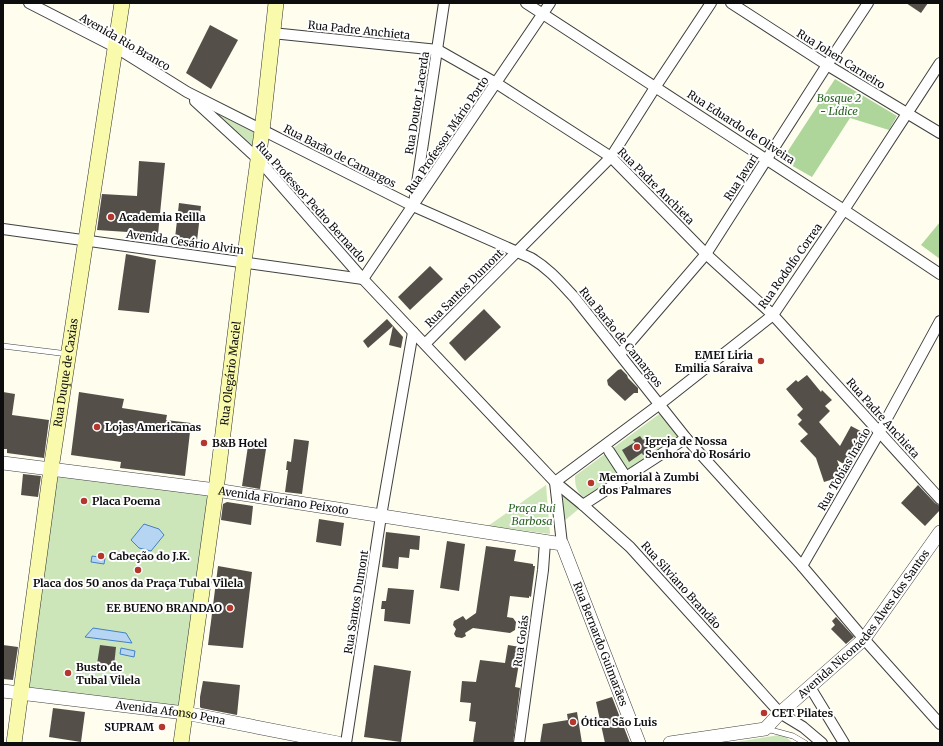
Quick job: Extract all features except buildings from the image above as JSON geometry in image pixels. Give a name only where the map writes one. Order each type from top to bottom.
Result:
[{"type":"main road","name":"Rua Duque de Caxias","points":[[14,743],[51,470],[122,3]]},
{"type":"main road","name":"Rua Olegário Maciel","points":[[181,743],[216,490],[244,262],[262,131],[276,3]]},
{"type":"street","name":"Avenida Rio Branco","points":[[29,3],[115,47],[187,92]]},
{"type":"street","name":"Rua Doutor Lacerda","points":[[413,206],[444,3]]},
{"type":"street","name":"Rua Eduardo de Oliveira","points":[[526,3],[656,86],[940,274]]},
{"type":"street","name":"Rua Professor Mário Porto","points":[[363,279],[550,3]]},
{"type":"street","name":"Rua Santos Dumont","points":[[413,332],[425,344],[611,157],[711,3]]},
{"type":"street","name":"Rua Johen Carneiro","points":[[731,3],[827,65],[940,133]]},
{"type":"street","name":"Rua Javari","points":[[620,354],[706,254],[868,3]]},
{"type":"street","name":"Rua Padre Anchieta","points":[[272,33],[438,50],[496,83],[611,157],[706,254],[773,315],[940,499]]},
{"type":"street","name":"Rua Rodolfo Correa","points":[[555,482],[660,404],[773,315],[844,210],[940,62]]},
{"type":"street","name":"Rua Barão de Camargos","points":[[187,92],[413,206],[541,264],[574,297],[686,438],[802,566],[864,639],[940,724]]},
{"type":"street","name":"Rua Professor Pedro Bernardo","points":[[187,92],[258,159],[363,279],[413,332]]},
{"type":"street","name":"Avenida Cesário Alvim","points":[[3,229],[363,279]]},
{"type":"street","name":"Rua Tobias Inácio","points":[[802,566],[879,433],[940,321]]},
{"type":"street","name":"Rua Santos Dumont","points":[[346,743],[381,516],[413,332]]},
{"type":"street","points":[[425,344],[555,482],[562,544]]},
{"type":"street","points":[[583,505],[686,438]]},
{"type":"street","points":[[609,451],[626,477]]},
{"type":"street","name":"Avenida Floriano Peixoto","points":[[3,463],[216,490],[562,544]]},
{"type":"street","name":"Rua Silviano Brandão","points":[[555,482],[630,546],[780,713],[804,727],[822,743]]},
{"type":"street","name":"Avenida Nicomedes Alves dos Santos","points":[[765,728],[864,639],[940,532]]},
{"type":"street","name":"Rua Goiás","points":[[518,743],[543,570],[545,542]]},
{"type":"street","name":"Rua Bernardo Guimarães","points":[[562,544],[639,743]]},
{"type":"street","points":[[810,687],[844,743]]},
{"type":"street","name":"Avenida Afonso Pena","points":[[3,692],[185,713],[338,743]]},
{"type":"street","points":[[670,743],[765,728]]},
{"type":"lane","points":[[3,346],[69,354]]},
{"type":"lane","points":[[765,728],[793,736],[805,743]]},
{"type":"green space","name":"Bosque 2 - Lídice","points":[[835,79],[897,116],[889,130],[850,118],[812,177],[782,160]]},
{"type":"green space","points":[[187,92],[262,131],[258,159]]},
{"type":"green space","points":[[940,222],[940,259],[921,245]]},
{"type":"green space","points":[[662,412],[682,437],[585,498],[578,491],[575,476]]},
{"type":"green space","points":[[51,469],[220,491],[185,713],[21,694]]},
{"type":"green space","name":"Praça Rui Barbosa","points":[[546,485],[550,534],[488,526]]},
{"type":"green space","points":[[559,489],[581,507],[563,522]]},
{"type":"green space","points":[[779,735],[786,737],[793,743],[729,743]]},
{"type":"water","points":[[144,524],[159,529],[164,535],[151,551],[139,548],[131,540]]},
{"type":"water","points":[[92,556],[105,558],[104,564],[91,562]]},
{"type":"water","points":[[93,628],[126,633],[132,643],[85,637]]},
{"type":"water","points":[[121,648],[135,651],[134,657],[120,654]]},
{"type":"place","name":"Academia Reilla","points":[[111,217]]},
{"type":"place","name":"EMEI Liria Emilia Saraiva","points":[[761,361]]},
{"type":"place","name":"Lojas Americanas","points":[[97,427]]},
{"type":"place","name":"B&B Hotel","points":[[204,443]]},
{"type":"place","name":"Igreja de Nossa Senhora do Rosário","points":[[637,447]]},
{"type":"place","name":"Memorial à Zumbi dos Palmares","points":[[591,483]]},
{"type":"place","name":"Placa Poema","points":[[84,501]]},
{"type":"place","name":"Cabeção do J.K.","points":[[101,556]]},
{"type":"place","name":"Placa dos 50 anos da Praça Tubal Vilela","points":[[138,570]]},
{"type":"place","name":"EE BUENO BRANDAO","points":[[230,608]]},
{"type":"place","name":"Busto de Tubal Vilela","points":[[68,673]]},
{"type":"place","name":"CET Pilates","points":[[764,713]]},
{"type":"place","name":"Ótica São Luis","points":[[573,722]]},
{"type":"place","name":"SUPRAM","points":[[162,727]]}]
